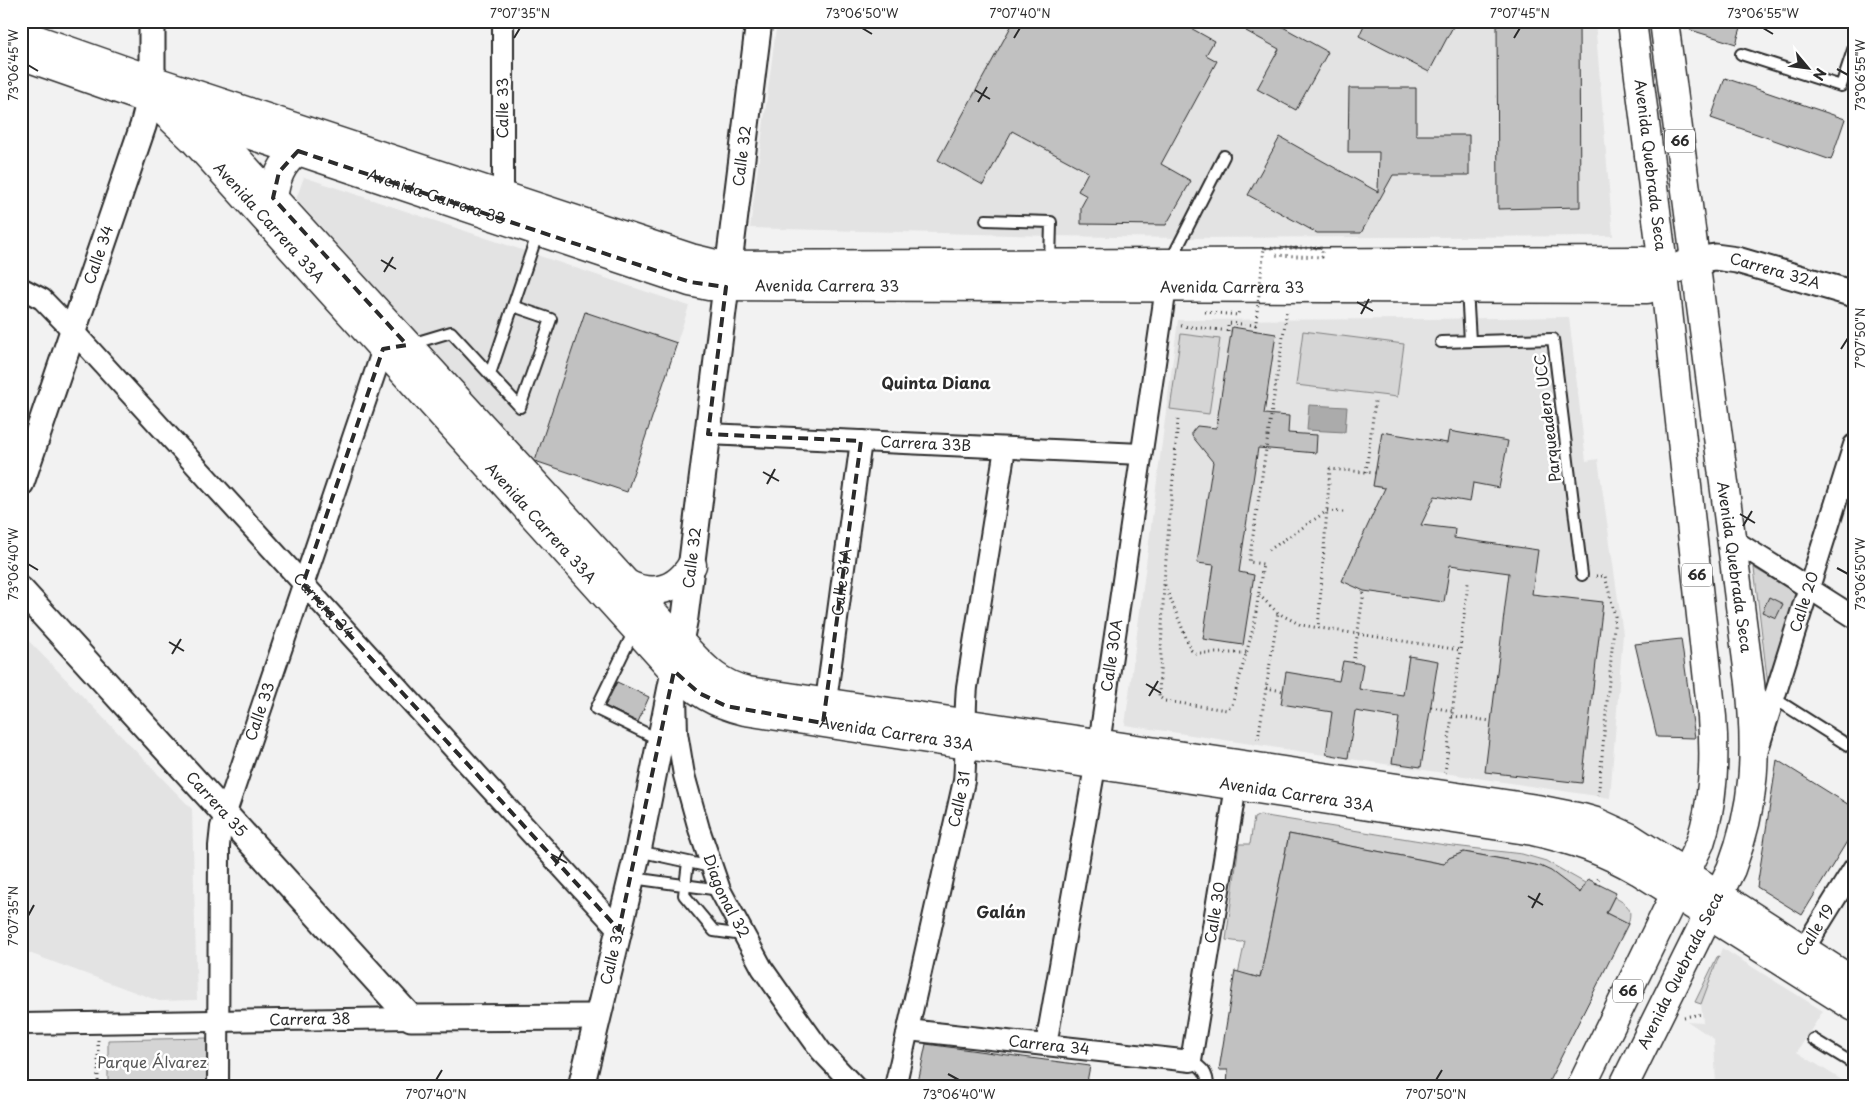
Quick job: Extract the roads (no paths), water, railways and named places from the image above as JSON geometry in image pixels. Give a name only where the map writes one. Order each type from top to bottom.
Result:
[{"type":"main road","name":"Avenida Quebrada Seca","points":[[1581,1087],[1681,884],[1706,824],[1712,788],[1714,740],[1664,274],[1632,21]]},
{"type":"main road","name":"Avenida Quebrada Seca","points":[[1623,1087],[1731,869],[1744,833],[1749,810],[1754,760],[1754,722],[1750,683],[1664,21]]},
{"type":"main road","name":"Avenida Carrera 33","points":[[21,34],[151,90],[202,118],[690,282],[709,286],[727,276],[1168,276],[1643,262],[1664,274]]},
{"type":"main road","name":"Avenida Carrera 33","points":[[21,55],[151,90],[503,195],[712,264],[727,276]]},
{"type":"main road","name":"Avenida Carrera 33A","points":[[151,90],[194,140],[718,679],[736,688],[825,713]]},
{"type":"main road","name":"Avenida Carrera 33A","points":[[202,118],[273,198],[395,347],[636,628],[674,670],[699,694],[726,706],[825,713],[1386,798],[1567,839],[1681,884],[1797,959],[1854,1007]]},
{"type":"main road","points":[[273,198],[279,172],[285,163],[298,151]]},
{"type":"main road","name":"Avenida Carrera 33","points":[[1168,276],[1290,288],[1647,289],[1664,274],[1695,260]]},
{"type":"main road","points":[[627,584],[647,591],[664,589],[680,580],[692,565]]},
{"type":"main road","name":"Avenida Carrera 33A","points":[[1386,798],[1443,795],[1566,814],[1596,822],[1643,845],[1681,884]]},
{"type":"main road","name":"Avenida Carrera 33A","points":[[1797,959],[1854,982]]},
{"type":"street","name":"Calle 34","points":[[21,483],[144,126],[151,90],[152,21]]},
{"type":"street","name":"Calle 33","points":[[503,21],[503,195]]},
{"type":"street","name":"Calle 32","points":[[581,1087],[638,852],[680,642],[692,565],[759,21]]},
{"type":"street","name":"Carrera 32A","points":[[1695,260],[1715,257],[1737,260],[1854,294]]},
{"type":"street","name":"Calle 30A","points":[[1046,1045],[1097,754],[1168,276]]},
{"type":"street","name":"Carrera 34","points":[[21,288],[42,300],[73,331],[619,930]]},
{"type":"street","name":"Calle 33","points":[[218,1087],[219,846],[221,827],[303,584],[395,347]]},
{"type":"street","name":"Carrera 33B","points":[[708,434],[1142,454]]},
{"type":"street","name":"Calle 31A","points":[[825,713],[862,441]]},
{"type":"street","name":"Calle 20","points":[[1754,760],[1854,445]]},
{"type":"street","name":"Calle 31","points":[[895,1087],[964,781],[967,687],[1005,448]]},
{"type":"street","points":[[1730,538],[1854,617]]},
{"type":"street","name":"Carrera 35","points":[[21,590],[411,1018]]},
{"type":"street","name":"Diagonal 32","points":[[674,670],[680,753],[696,820],[720,890],[762,968],[816,1044],[855,1087]]},
{"type":"street","name":"Calle 30","points":[[1191,1061],[1237,775]]},
{"type":"street","name":"Calle 19","points":[[1797,959],[1854,868]]},
{"type":"street","name":"Carrera 38","points":[[21,1024],[597,1017]]},
{"type":"street","name":"Carrera 34","points":[[908,1030],[1191,1061]]},
{"type":"lane","points":[[1741,54],[1841,86],[1854,47]]},
{"type":"lane","points":[[1168,276],[1224,156]]},
{"type":"lane","points":[[986,220],[1051,222],[1050,276]]},
{"type":"lane","points":[[490,374],[538,231]]},
{"type":"lane","points":[[1467,288],[1470,342]]},
{"type":"lane","points":[[395,347],[451,332],[520,407],[551,319],[513,306]]},
{"type":"lane","name":"Parqueadero UCC","points":[[1441,342],[1553,339],[1582,576]]},
{"type":"lane","points":[[636,628],[596,709],[660,740]]},
{"type":"lane","points":[[1750,683],[1854,749]]},
{"type":"lane","points":[[638,852],[711,867]]},
{"type":"lane","points":[[688,862],[684,895],[714,931],[743,935]]},
{"type":"lane","points":[[632,878],[720,890]]},
{"type":"lane","points":[[1813,1039],[1854,1064]]},
{"type":"lane","points":[[1191,1061],[1206,1073],[1208,1087]]},
{"type":"district","name":"Quinta Diana","points":[[936,383]]},
{"type":"district","name":"Galán","points":[[1001,912]]},
{"type":"park label","name":"Parque Álvarez","points":[[152,1063]]}]
